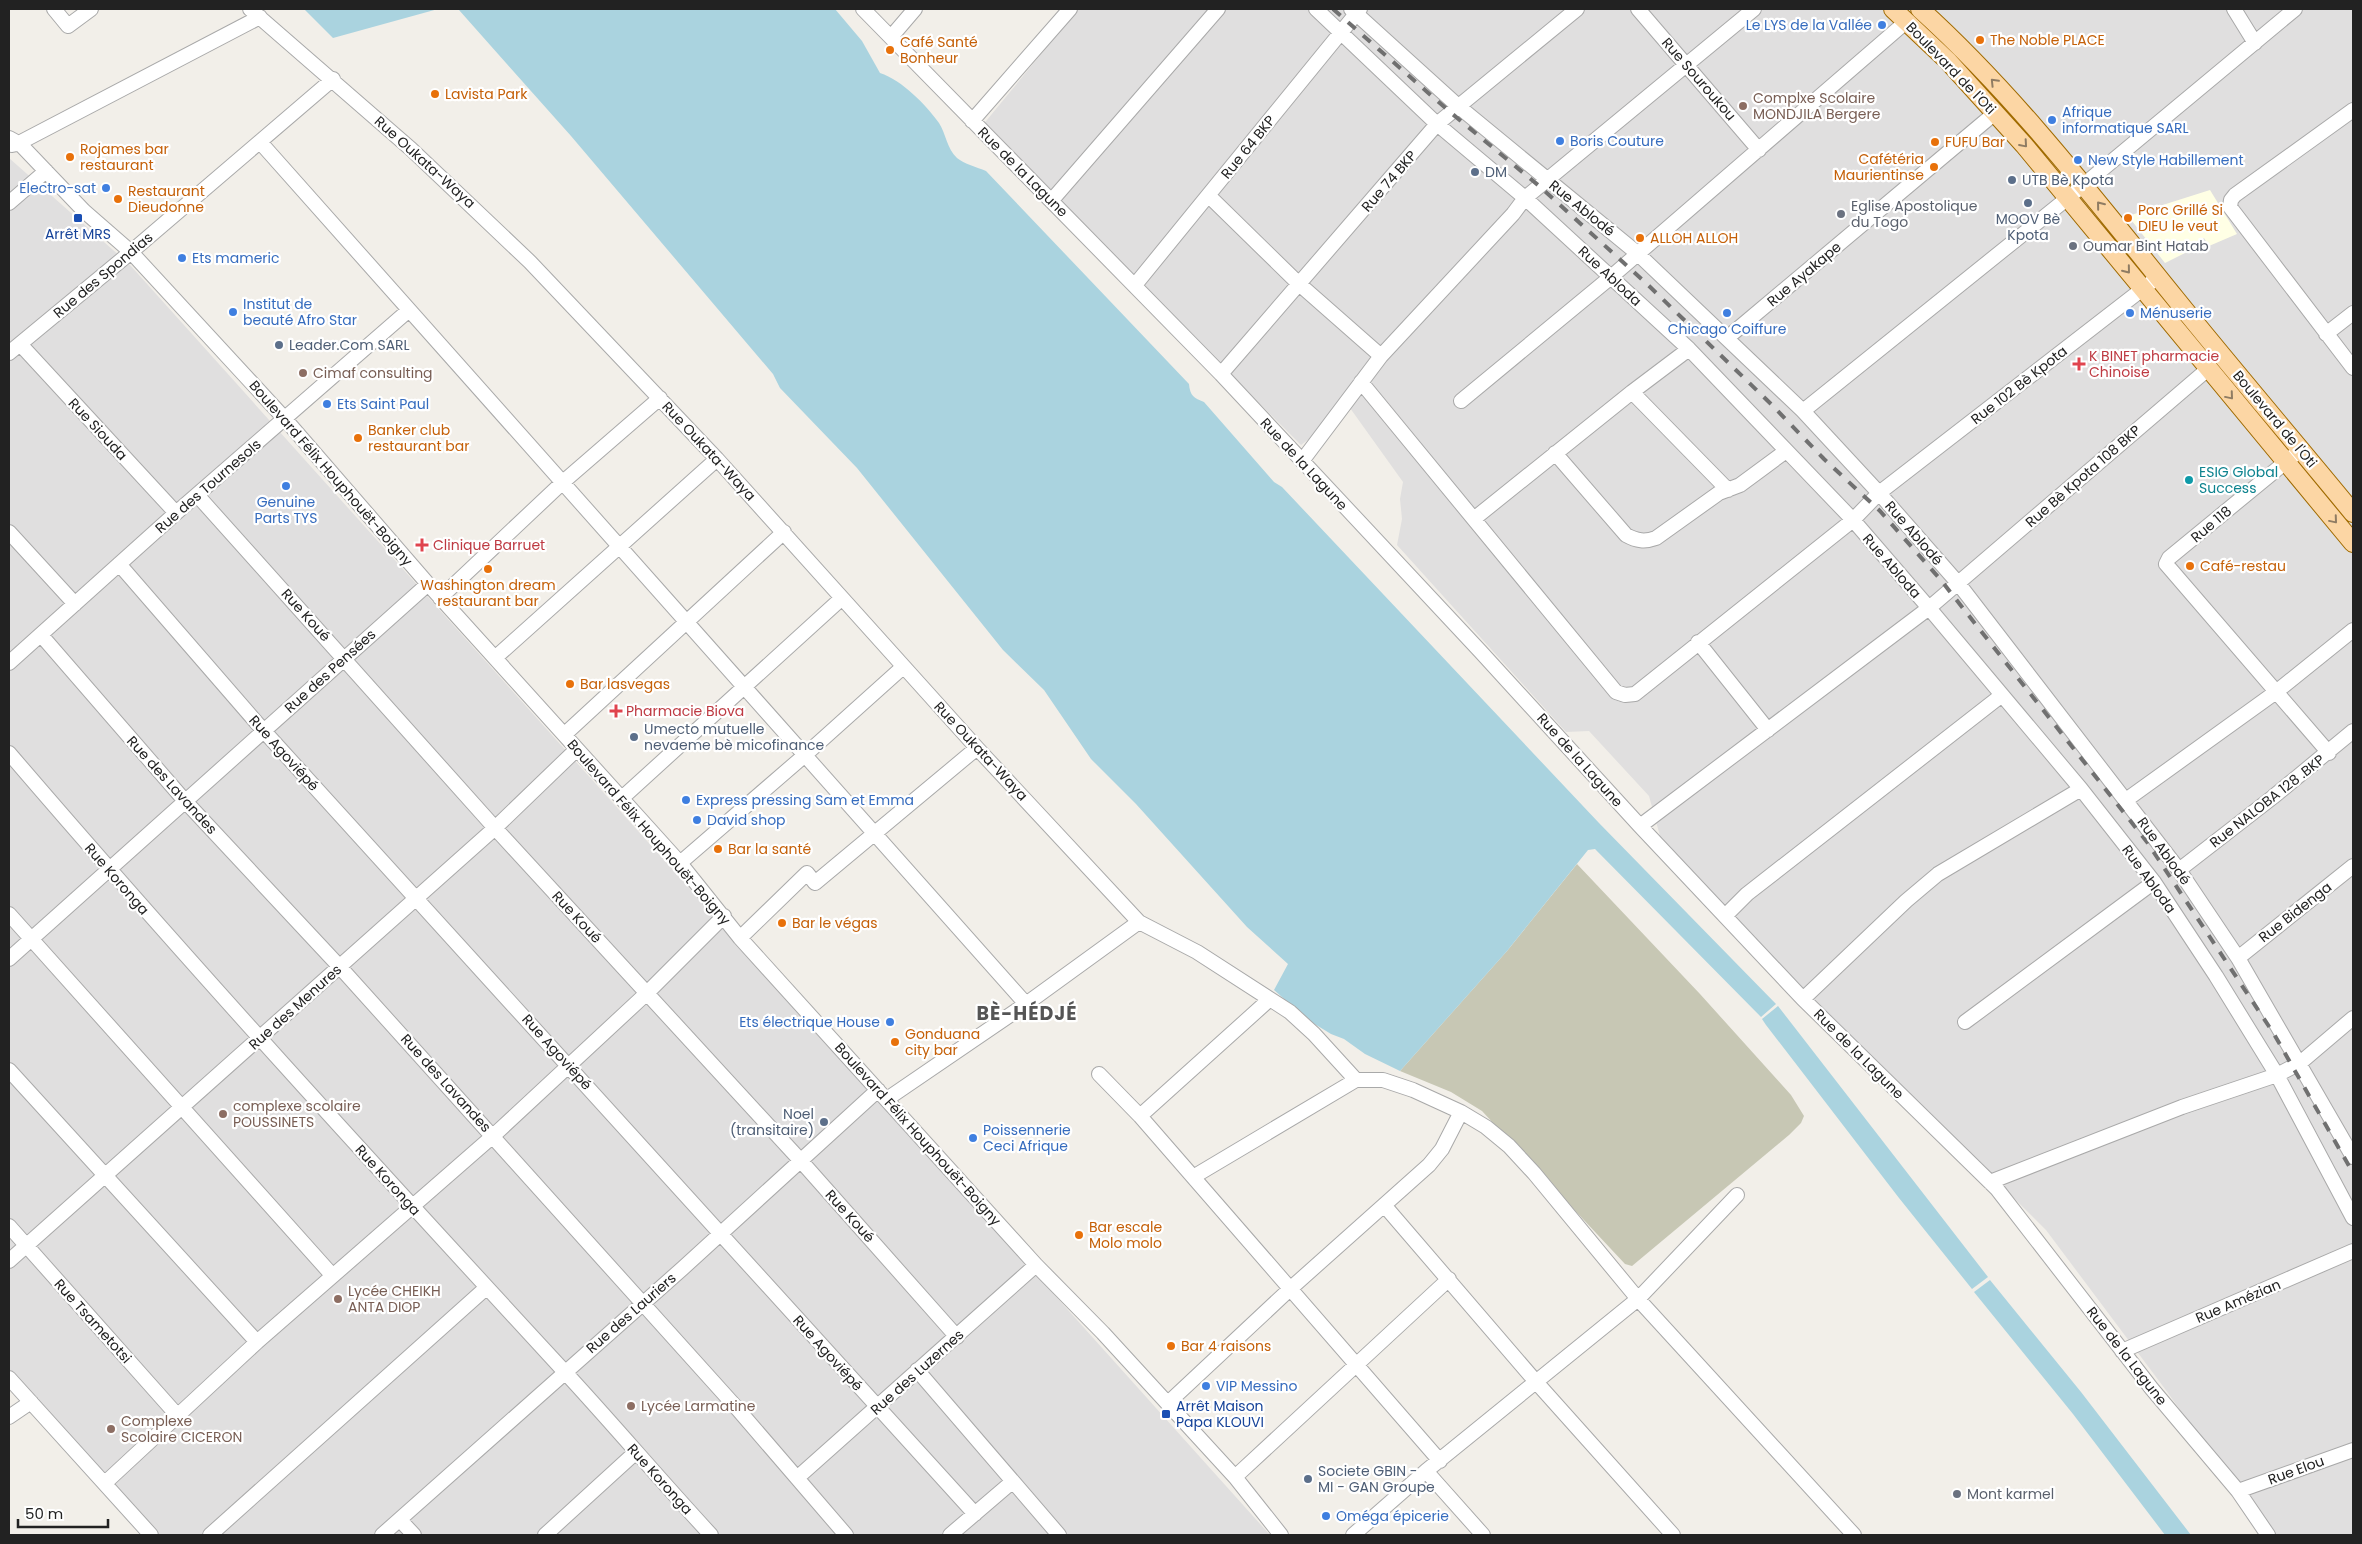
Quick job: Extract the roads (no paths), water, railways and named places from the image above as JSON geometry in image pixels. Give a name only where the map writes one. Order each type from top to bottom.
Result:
[{"type":"main road","name":"Boulevard de l'Oti","points":[[1893,9],[1913,15],[1961,48],[2004,92],[2084,184],[2222,356],[2353,513]]},
{"type":"main road","name":"Boulevard de l'Oti","points":[[1913,15],[1948,62],[2069,197],[2353,544]]},
{"type":"main road","points":[[1948,62],[1961,48]]},
{"type":"street","points":[[54,9],[68,26],[90,9]]},
{"type":"street","name":"Rue de la Lagune","points":[[864,9],[1221,374],[1803,999],[1990,1182],[2029,1228],[2122,1351],[2211,1462],[2238,1491],[2268,1535]]},
{"type":"street","points":[[891,37],[915,9]]},
{"type":"street","points":[[972,120],[998,93],[1070,9]]},
{"type":"street","points":[[1052,200],[1218,9]]},
{"type":"street","name":"Rue Abloda","points":[[1316,9],[1437,124],[1525,198],[1690,349],[1853,520],[1929,608],[2081,789],[2154,882],[2216,976],[2277,1075],[2353,1218]]},
{"type":"street","name":"Rue 74 BKP","points":[[1221,374],[1437,124],[1577,9]]},
{"type":"street","name":"Rue Souroukou","points":[[1638,9],[1759,150]]},
{"type":"street","points":[[1302,461],[1381,356],[1513,214],[1525,198],[1546,178],[1754,9]]},
{"type":"street","points":[[2234,9],[2255,43]]},
{"type":"street","points":[[1803,411],[2069,197],[2295,9]]},
{"type":"street","name":"Rue 64 BKP","points":[[1135,285],[1209,196],[1340,32],[1355,10]]},
{"type":"street","name":"Rue Ablodé","points":[[1355,10],[1458,106],[1637,253],[1727,338],[1803,411],[1879,493],[1958,583],[2179,870],[2238,958],[2353,1156]]},
{"type":"street","points":[[12,142],[255,13]]},
{"type":"street","name":"Rue Oukata-Waya","points":[[255,13],[333,79],[469,202],[660,398],[1139,922],[1197,952],[1290,1012],[1314,1034],[1356,1080]]},
{"type":"street","points":[[1461,402],[1612,277],[1637,253],[1759,150],[1913,15]]},
{"type":"street","name":"Rue des Spondias","points":[[9,353],[131,252],[333,79]]},
{"type":"street","points":[[2353,110],[2231,200],[2230,207],[2353,368]]},
{"type":"street","name":"Rue Ayakape","points":[[1727,338],[1956,148],[1995,113]]},
{"type":"street","name":"Boulevard Félix Houphouët-Boigny","points":[[12,142],[46,171],[84,211],[131,252],[285,419],[440,598],[680,863],[740,938],[1036,1265],[1168,1403],[1235,1477],[1281,1535]]},
{"type":"street","points":[[260,142],[1026,1004]]},
{"type":"street","points":[[9,203],[46,171]]},
{"type":"street","points":[[1209,196],[1298,284],[1381,356]]},
{"type":"street","name":"Rue 102 Bè Kpota","points":[[1361,382],[1475,518],[1616,692],[1625,695],[1634,694],[1853,520],[1879,493],[2158,277]]},
{"type":"street","name":"Rue des Tournesols","points":[[9,663],[409,310]]},
{"type":"street","points":[[2326,334],[2353,313]]},
{"type":"street","name":"Rue Siouda","points":[[20,344],[176,514]]},
{"type":"street","points":[[1475,518],[1632,392],[1690,349]]},
{"type":"street","name":"Rue Bè Kpota 108 BKP","points":[[1640,826],[1929,608],[2208,369]]},
{"type":"street","points":[[1632,392],[1728,490]]},
{"type":"street","points":[[440,598],[563,482],[660,398]]},
{"type":"street","name":"Rue 118","points":[[2276,692],[2166,564],[2169,558],[2301,450]]},
{"type":"street","points":[[1555,453],[1626,535],[1636,540],[1647,541],[1656,538],[1719,493],[1740,485],[1786,451]]},
{"type":"street","points":[[496,658],[717,459]]},
{"type":"street","name":"Rue Koué","points":[[198,496],[345,658],[495,828],[801,1161],[957,1337]]},
{"type":"street","points":[[9,532],[75,604]]},
{"type":"street","points":[[565,734],[784,532]]},
{"type":"street","name":"Rue Agoviépé","points":[[119,564],[263,730],[569,1064],[720,1234],[975,1514]]},
{"type":"street","name":"Rue des Pensées","points":[[9,960],[263,730],[428,584]]},
{"type":"street","points":[[622,798],[842,598]]},
{"type":"street","points":[[2126,800],[2276,692],[2353,630]]},
{"type":"street","name":"Rue des Lavandes","points":[[41,635],[185,801],[340,966],[772,1446],[846,1535]]},
{"type":"street","points":[[1698,642],[1768,730]]},
{"type":"street","points":[[680,863],[904,667]]},
{"type":"street","points":[[2276,692],[2329,752]]},
{"type":"street","points":[[1724,916],[1747,894],[2002,695]]},
{"type":"street","name":"Rue NALOBA 128 .BKP","points":[[2179,870],[2353,731]]},
{"type":"street","points":[[740,938],[807,873],[816,884],[874,833],[978,748]]},
{"type":"street","name":"Rue des Menures","points":[[9,1261],[103,1176],[183,1108],[495,828],[577,749]]},
{"type":"street","name":"Rue Koronga","points":[[9,753],[109,870],[259,1039],[565,1372],[711,1535]]},
{"type":"street","points":[[1803,999],[1934,877],[2081,789]]},
{"type":"street","name":"Rue Bidenga","points":[[2238,958],[2353,866]]},
{"type":"street","points":[[1965,1022],[2154,882]]},
{"type":"street","points":[[9,914],[332,1275]]},
{"type":"street","points":[[105,1483],[257,1342],[493,1136],[646,993],[724,916]]},
{"type":"street","name":"Rue des Lauriers","points":[[382,1535],[801,1161],[883,1094],[1026,1004],[1139,922]]},
{"type":"street","points":[[1140,1116],[1270,999]]},
{"type":"street","points":[[1990,1182],[2182,1106],[2277,1075],[2300,1063],[2353,1018]]},
{"type":"street","points":[[9,1070],[103,1176],[257,1342]]},
{"type":"street","points":[[1099,1074],[1140,1116],[1440,1461]]},
{"type":"street","points":[[1193,1177],[1356,1080],[1383,1080],[1461,1112],[1486,1127],[1509,1146],[1546,1186],[1638,1299],[1854,1535]]},
{"type":"street","points":[[1168,1403],[1290,1289],[1438,1156],[1461,1112]]},
{"type":"street","points":[[1353,1535],[1426,1471],[1537,1383],[1638,1299],[1737,1195]]},
{"type":"street","points":[[1384,1205],[1537,1383],[1673,1535]]},
{"type":"street","name":"Rue Tsametotsi","points":[[9,1226],[177,1416]]},
{"type":"street","name":"Rue Amézian","points":[[2122,1351],[2353,1251]]},
{"type":"street","name":"Rue des Luzernes","points":[[797,1478],[878,1408],[917,1370],[957,1337],[1036,1265]]},
{"type":"street","points":[[1235,1477],[1449,1279]]},
{"type":"street","points":[[210,1535],[486,1288]]},
{"type":"street","points":[[917,1370],[1059,1535]]},
{"type":"street","points":[[9,1378],[150,1535]]},
{"type":"street","points":[[9,1417],[31,1402]]},
{"type":"street","name":"Rue Elou","points":[[2238,1491],[2353,1450]]},
{"type":"street","points":[[545,1535],[636,1452]]},
{"type":"street","points":[[1426,1471],[1483,1535]]},
{"type":"street","points":[[950,1535],[1012,1482]]},
{"type":"street","points":[[400,1520],[414,1535]]},
{"type":"water","points":[[304,9],[438,9],[333,38]]},
{"type":"water","points":[[438,9],[835,9],[862,41],[880,73],[905,87],[934,116],[957,158],[986,171],[1189,384],[1193,396],[1204,402],[1274,482],[1282,487],[1599,823],[1776,1004],[1761,1017],[1595,849],[1588,850],[1507,951],[1400,1071],[1365,1054],[1344,1039],[1331,1034],[1308,1020],[1274,990],[1288,964],[1247,927],[1136,804],[1091,759],[1044,690],[1003,650],[857,468],[780,388],[773,374],[571,136],[459,10]]},
{"type":"water","points":[[1778,1006],[1988,1277],[1972,1289],[1899,1198],[1766,1025],[1762,1019]]},
{"type":"water","points":[[1990,1280],[2081,1392],[2191,1535],[2165,1535],[2073,1414],[1974,1292]]},
{"type":"railway","points":[[1333,9],[1450,112],[1538,185],[1647,284],[1771,404],[1824,459],[1880,511],[1940,579],[2147,842],[2274,1034],[2353,1173]]},
{"type":"place","name":"Le LYS de la Vallée","points":[[1882,25]]},
{"type":"place","name":"The Noble PLACE","points":[[1980,40]]},
{"type":"place","name":"Café Santé Bonheur","points":[[890,50]]},
{"type":"place","name":"Lavista Park","points":[[435,94]]},
{"type":"place","name":"Complxe Scolaire MONDJILA Bergere","points":[[1743,106]]},
{"type":"place","name":"Afrique informatique SARL","points":[[2052,120]]},
{"type":"place","name":"Boris Couture","points":[[1560,141]]},
{"type":"place","name":"FUFU Bar","points":[[1935,142]]},
{"type":"place","name":"Rojames bar restaurant","points":[[70,157]]},
{"type":"place","name":"New Style Habillement","points":[[2078,160]]},
{"type":"place","name":"Cafétéria Maurientinse","points":[[1934,167]]},
{"type":"place","name":"DM","points":[[1475,172]]},
{"type":"place","name":"UTB Bè Kpota","points":[[2012,180]]},
{"type":"place","name":"Electro-sat","points":[[106,188]]},
{"type":"place","name":"Restaurant Dieudonne","points":[[118,199]]},
{"type":"place","name":"MOOV Bè Kpota","points":[[2028,203]]},
{"type":"place","name":"Eglise Apostolique du Togo","points":[[1841,214]]},
{"type":"place","name":"Arrêt MRS","points":[[78,218]]},
{"type":"place","name":"Porc Grillé Si DIEU le veut","points":[[2128,218]]},
{"type":"place","name":"ALLOH ALLOH","points":[[1640,238]]},
{"type":"place","name":"Oumar Bint Hatab","points":[[2073,246]]},
{"type":"place","name":"Ets mameric","points":[[182,258]]},
{"type":"place","name":"Institut de beauté Afro Star","points":[[233,312]]},
{"type":"place","name":"Chicago Coiffure","points":[[1727,313]]},
{"type":"place","name":"Ménuserie","points":[[2130,313]]},
{"type":"place","name":"Leader.Com SARL","points":[[279,345]]},
{"type":"place","name":"K BINET pharmacie Chinoise","points":[[2079,364]]},
{"type":"place","name":"Cimaf consulting","points":[[303,373]]},
{"type":"place","name":"Ets Saint Paul","points":[[327,404]]},
{"type":"place","name":"Banker club restaurant bar","points":[[358,438]]},
{"type":"place","name":"ESIG Global Success","points":[[2189,480]]},
{"type":"place","name":"Genuine Parts TYS","points":[[286,486]]},
{"type":"place","name":"Clinique Barruet","points":[[422,545]]},
{"type":"place","name":"Café-restau","points":[[2190,566]]},
{"type":"place","name":"Washington dream restaurant bar","points":[[488,569]]},
{"type":"place","name":"Bar lasvegas","points":[[570,684]]},
{"type":"place","name":"Pharmacie Biova","points":[[616,711]]},
{"type":"place","name":"Umecto mutuelle nevaeme bè micofinance","points":[[634,737]]},
{"type":"place","name":"Express pressing Sam et Emma","points":[[686,800]]},
{"type":"place","name":"David shop","points":[[697,820]]},
{"type":"place","name":"Bar la santé","points":[[718,849]]},
{"type":"place","name":"Bar le végas","points":[[782,923]]},
{"type":"place","name":"Ets électrique House","points":[[890,1022]]},
{"type":"place","name":"Gonduana city bar","points":[[895,1042]]},
{"type":"place","name":"complexe scolaire POUSSINETS","points":[[223,1114]]},
{"type":"place","name":"Noel (transitaire)","points":[[824,1122]]},
{"type":"place","name":"Poissennerie Ceci Afrique","points":[[973,1138]]},
{"type":"place","name":"Bar escale Molo molo","points":[[1079,1235]]},
{"type":"place","name":"Lycée CHEIKH ANTA DIOP","points":[[338,1299]]},
{"type":"place","name":"Bar 4 raisons","points":[[1171,1346]]},
{"type":"place","name":"VIP Messino","points":[[1206,1386]]},
{"type":"place","name":"Lycée Larmatine","points":[[631,1406]]},
{"type":"place","name":"Arrêt Maison Papa KLOUVI","points":[[1166,1414]]},
{"type":"place","name":"Complexe Scolaire CICERON","points":[[111,1429]]},
{"type":"place","name":"Societe GBIN - MI - GAN Groupe","points":[[1308,1479]]},
{"type":"place","name":"Mont karmel","points":[[1957,1494]]},
{"type":"place","name":"Oméga épicerie","points":[[1326,1516]]},
{"type":"district","name":"BÈ-HÉDJÉ","points":[[1027,1013]]}]
